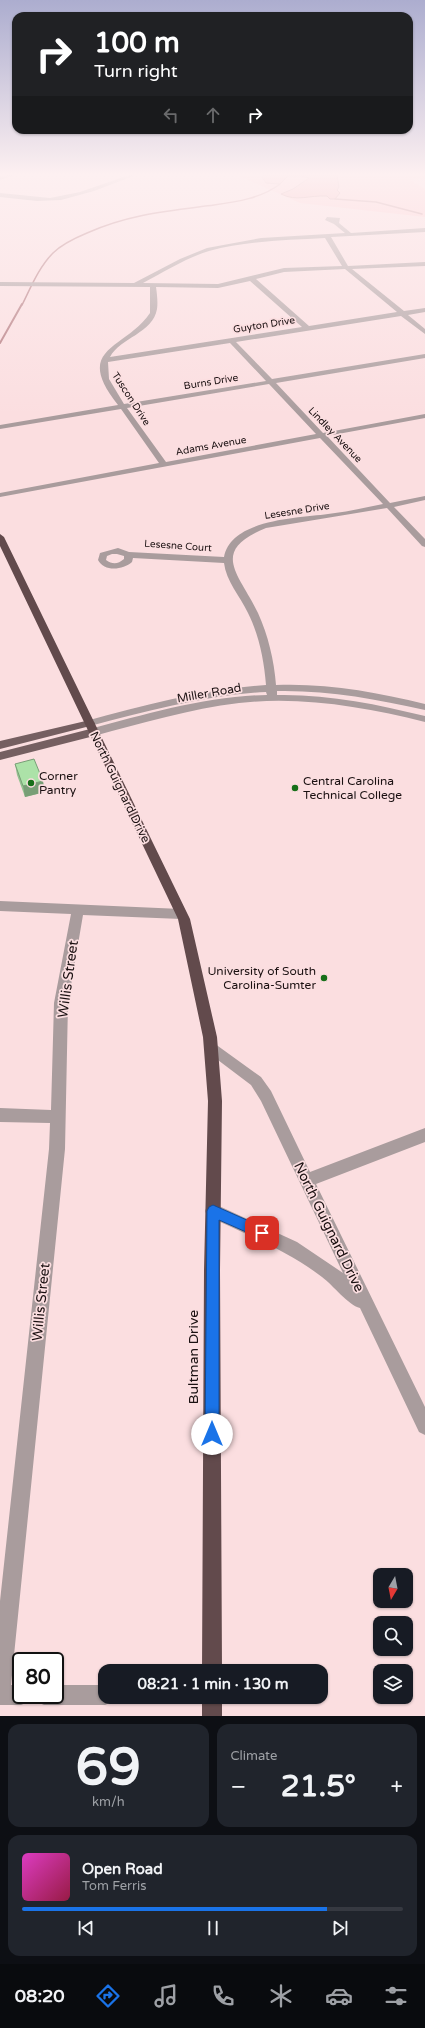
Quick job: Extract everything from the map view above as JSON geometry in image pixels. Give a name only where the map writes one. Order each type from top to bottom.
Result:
[{"type":"highway","name":"North Guignard Drive","points":[[0,537],[181,914],[201,990],[213,1066]]},
{"type":"highway","name":"Bultman Drive","points":[[212,1664],[213,1066]]},
{"type":"highway","points":[[212,1704],[212,1716]]},
{"type":"main road","name":"Miller Road","points":[[0,745],[92,727]]},
{"type":"main road","name":"Miller Road","points":[[0,756],[92,727]]},
{"type":"street","points":[[134,286],[182,260],[196,255]]},
{"type":"street","points":[[338,255],[344,266],[425,332]]},
{"type":"street","points":[[0,284],[218,286],[239,284],[284,270],[344,266],[425,264]]},
{"type":"street","points":[[252,279],[308,328]]},
{"type":"street","name":"Tuscon Drive","points":[[153,286],[154,307],[152,315],[114,348],[105,360],[104,376],[164,465]]},
{"type":"street","name":"Guyton Drive","points":[[105,360],[425,310]]},
{"type":"street","name":"Lindley Avenue","points":[[231,340],[425,544]]},
{"type":"street","name":"Burns Drive","points":[[0,427],[425,356]]},
{"type":"street","name":"Adams Avenue","points":[[0,494],[425,416]]},
{"type":"street","name":"Lesesne Drive","points":[[227,560],[229,552],[234,544],[242,536],[258,529],[425,498]]},
{"type":"street","name":"Lesesne Court","points":[[128,555],[227,560]]},
{"type":"street","points":[[227,560],[232,575],[253,613],[261,633],[271,693]]},
{"type":"street","name":"Miller Road","points":[[92,727],[188,699],[326,689],[363,694],[425,707]]},
{"type":"street","name":"Miller Road","points":[[271,693],[359,704],[425,719]]},
{"type":"street","points":[[0,906],[181,914]]},
{"type":"street","name":"Willis Street","points":[[0,1695],[56,1156],[59,1117],[62,1003],[78,909]]},
{"type":"street","name":"North Guignard Drive","points":[[211,1046],[256,1081],[266,1096],[425,1426]]},
{"type":"street","points":[[0,1115],[59,1117]]},
{"type":"street","points":[[306,1181],[425,1135]]},
{"type":"street","points":[[213,1211],[300,1251],[345,1284],[370,1313]]},
{"type":"street","points":[[0,1695],[12,1695]]},
{"type":"street","points":[[64,1695],[98,1695]]},
{"type":"building","points":[[34,759],[43,781],[23,786],[15,764]]},
{"type":"waterway","points":[[22,305],[44,264],[51,255]]},
{"type":"waterway","points":[[0,343],[22,304]]},
{"type":"place","name":"Corner Pantry","points":[[31,783]]},
{"type":"place","name":"Central Carolina Technical College","points":[[295,788]]},
{"type":"place","name":"University of South Carolina-Sumter","points":[[324,978]]},
{"type":"route","points":[[212,1434],[213,1211],[262,1233]]}]
